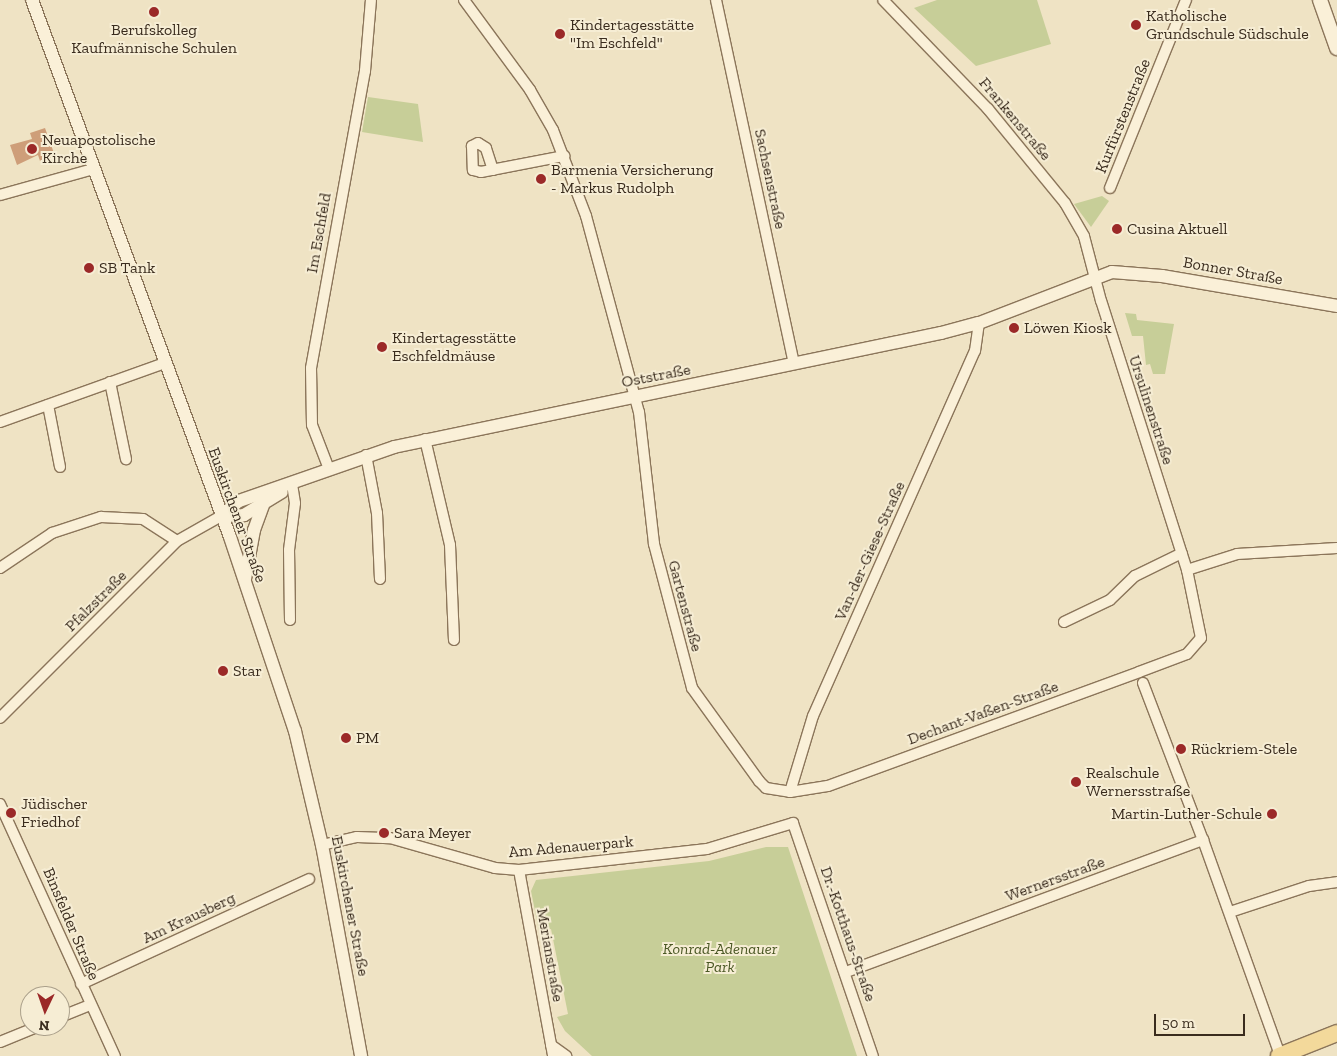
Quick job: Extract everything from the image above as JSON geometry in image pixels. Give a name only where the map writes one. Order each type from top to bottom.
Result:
[{"type":"main road","points":[[1320,0],[1337,48]]},
{"type":"main road","points":[[1280,1056],[1337,1033]]},
{"type":"street","name":"Euskirchener Straße","points":[[32,0],[92,169],[221,516],[295,731],[322,845],[361,1056]]},
{"type":"street","name":"Im Eschfeld","points":[[329,468],[312,425],[310,368],[364,71],[371,0]]},
{"type":"street","points":[[464,0],[530,90],[564,156],[586,216],[635,397]]},
{"type":"street","name":"Sachsenstraße","points":[[716,0],[794,364]]},
{"type":"street","name":"Frankenstraße","points":[[883,0],[988,109],[1064,203],[1084,236],[1095,276]]},
{"type":"street","name":"Kurfürstenstraße","points":[[1110,188],[1186,0]]},
{"type":"street","points":[[493,170],[564,156]]},
{"type":"street","points":[[0,195],[92,169]]},
{"type":"street","name":"Bonner Straße","points":[[1095,276],[1123,271],[1337,306]]},
{"type":"street","name":"Oststraße","points":[[221,516],[239,501],[292,485],[329,468],[366,455],[426,439],[794,364],[978,323],[1095,276]]},
{"type":"street","name":"Ursulinenstraße","points":[[1095,276],[1187,570],[1202,628],[1195,647]]},
{"type":"street","name":"Van-der-Giese-Straße","points":[[790,792],[813,716],[975,351],[978,323]]},
{"type":"street","points":[[0,422],[165,363]]},
{"type":"street","points":[[110,382],[126,459]]},
{"type":"street","name":"Gartenstraße","points":[[635,397],[654,544],[689,679],[697,697],[759,781],[776,791]]},
{"type":"street","points":[[48,405],[60,468]]},
{"type":"street","points":[[426,439],[450,545],[454,640]]},
{"type":"street","points":[[366,455],[377,513],[380,579]]},
{"type":"street","points":[[290,620],[289,550],[295,503],[292,485]]},
{"type":"street","name":"Oststraße","points":[[221,516],[244,515],[264,505],[292,485]]},
{"type":"street","points":[[244,581],[254,530],[264,505]]},
{"type":"street","points":[[0,568],[52,533],[101,516],[143,519],[177,541]]},
{"type":"street","name":"Pfalzstraße","points":[[0,718],[177,541],[221,516]]},
{"type":"street","points":[[1187,570],[1237,554],[1337,548]]},
{"type":"street","points":[[1064,622],[1110,600],[1135,576],[1182,553]]},
{"type":"street","name":"Dechant-Vaßen-Straße","points":[[776,791],[790,792],[828,786],[1171,660],[1195,647]]},
{"type":"street","points":[[1143,683],[1230,912],[1280,1056]]},
{"type":"street","name":"Binsfelder Straße","points":[[0,804],[90,1005],[115,1056]]},
{"type":"street","name":"Am Adenauerpark","points":[[322,845],[357,837],[390,838],[495,868],[519,870],[707,849],[793,823]]},
{"type":"street","name":"Dr.-Kotthaus-Straße","points":[[793,823],[846,972],[873,1056]]},
{"type":"street","name":"Wernersstraße","points":[[846,972],[1203,840]]},
{"type":"street","name":"Merianstraße","points":[[519,870],[552,1051],[566,1056]]},
{"type":"street","name":"Am Krausberg","points":[[81,984],[309,879]]},
{"type":"street","points":[[1230,912],[1309,886],[1337,882]]},
{"type":"street","points":[[70,1013],[90,1005]]},
{"type":"street","points":[[0,1042],[20,1034]]},
{"type":"green space","points":[[937,0],[1037,0],[1051,44],[976,66],[914,8]]},
{"type":"green space","points":[[368,97],[418,104],[423,142],[362,132]]},
{"type":"green space","points":[[1102,196],[1109,201],[1091,227],[1074,204]]},
{"type":"green space","points":[[1125,313],[1136,314],[1137,320],[1174,324],[1165,374],[1153,374],[1150,364],[1146,365],[1143,336],[1132,336]]},
{"type":"green space","name":"Konrad-Adenauer Park","points":[[766,847],[788,847],[857,1056],[592,1056],[565,1031],[557,1017],[568,1014],[551,929],[539,931],[531,891],[536,880],[709,861]]},
{"type":"building","name":"Neuapostolische Kirche","points":[[45,128],[55,156],[40,161],[38,155],[17,165],[10,145],[32,139],[30,133]]},
{"type":"place","name":"Berufskolleg Kaufmännische Schulen","points":[[154,12]]},
{"type":"place","name":"Katholische Grundschule Südschule","points":[[1136,25]]},
{"type":"place","name":"Kindertagesstätte \"Im Eschfeld\"","points":[[560,34]]},
{"type":"place","name":"Neuapostolische Kirche","points":[[32,149]]},
{"type":"place","name":"Barmenia Versicherung - Markus Rudolph","points":[[541,179]]},
{"type":"place","name":"Cusina Aktuell","points":[[1117,229]]},
{"type":"place","name":"SB Tank","points":[[89,268]]},
{"type":"place","name":"Löwen Kiosk","points":[[1014,328]]},
{"type":"place","name":"Kindertagesstätte Eschfeldmäuse","points":[[382,347]]},
{"type":"place","name":"Star","points":[[223,671]]},
{"type":"place","name":"PM","points":[[346,738]]},
{"type":"place","name":"Rückriem-Stele","points":[[1181,749]]},
{"type":"place","name":"Realschule Wernersstraße","points":[[1076,782]]},
{"type":"place","name":"Jüdischer Friedhof","points":[[11,813]]},
{"type":"place","name":"Martin-Luther-Schule","points":[[1272,814]]},
{"type":"place","name":"Sara Meyer","points":[[384,833]]}]
